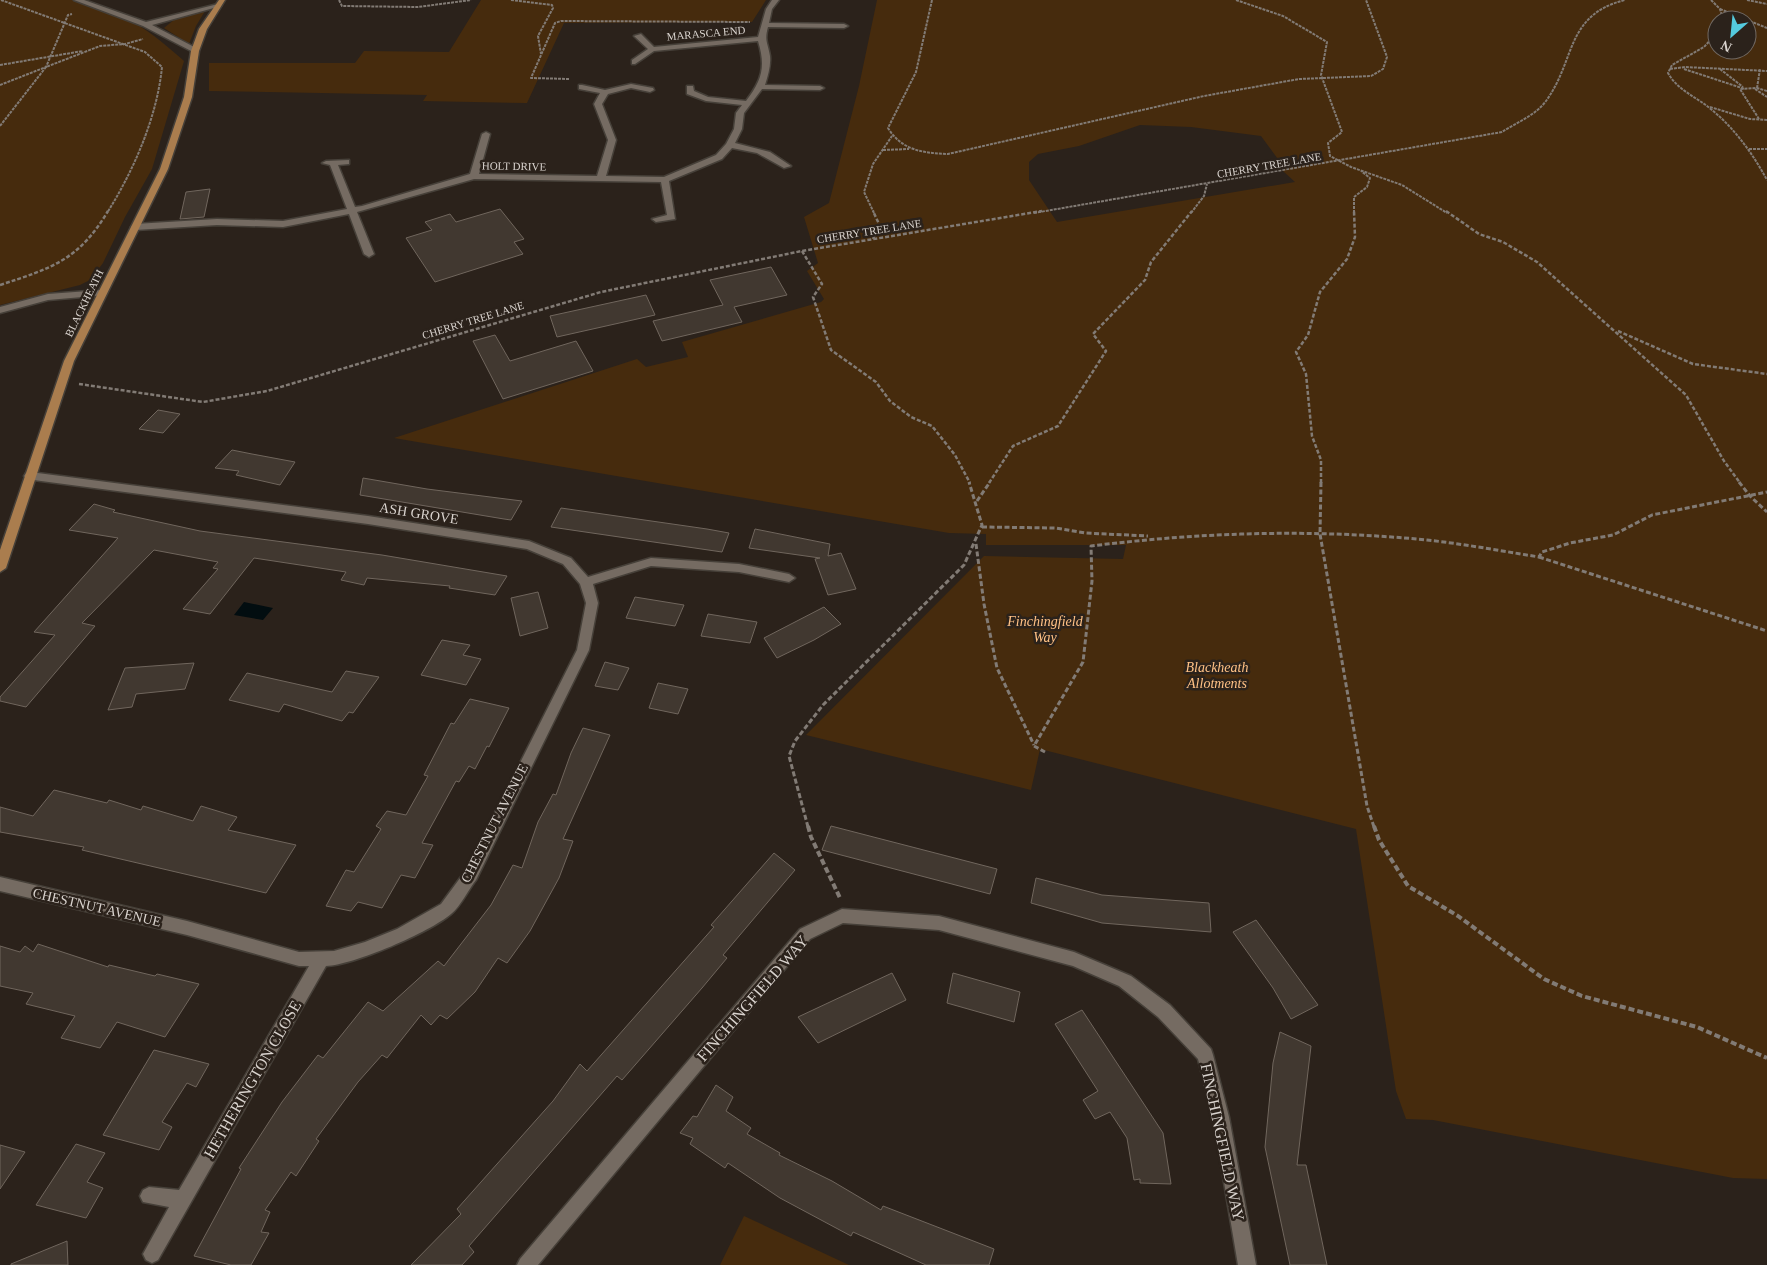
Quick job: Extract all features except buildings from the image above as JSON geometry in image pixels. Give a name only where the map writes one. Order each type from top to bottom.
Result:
[{"type":"main road","name":"BLACKHEATH","points":[[0,568],[69,361],[164,169],[188,97],[195,52],[203,29],[220,3]]},
{"type":"street","points":[[77,0],[146,24],[195,52]]},
{"type":"street","name":"HOLT DRIVE","points":[[135,228],[217,222],[283,224],[351,210],[474,176],[665,180],[719,157],[730,145],[738,129],[740,113],[760,87],[766,70],[766,56],[761,39],[770,10],[776,0]]},
{"type":"street","points":[[146,24],[220,3]]},
{"type":"street","points":[[765,25],[844,26]]},
{"type":"street","name":"MARASCA END","points":[[638,36],[652,49]]},
{"type":"street","name":"MARASCA END","points":[[635,62],[652,49],[761,39]]},
{"type":"street","points":[[582,87],[605,92],[631,86],[650,90]]},
{"type":"street","points":[[760,87],[820,88]]},
{"type":"street","points":[[690,88],[690,92],[706,99],[746,103]]},
{"type":"street","points":[[601,178],[612,140],[598,104],[605,92]]},
{"type":"street","points":[[474,176],[486,145],[486,134]]},
{"type":"street","points":[[730,145],[755,148],[787,166]]},
{"type":"street","points":[[346,162],[329,163],[369,254]]},
{"type":"street","points":[[656,218],[672,216],[665,180]]},
{"type":"street","points":[[0,310],[48,298],[102,294]]},
{"type":"street","name":"ASH GROVE","points":[[30,476],[368,520],[529,545],[567,561],[586,582]]},
{"type":"street","points":[[586,582],[651,562],[739,568],[789,578]]},
{"type":"street","name":"CHESTNUT AVENUE","points":[[0,884],[187,928],[299,959],[321,960],[365,949],[402,934],[446,909],[470,875],[583,650],[592,603],[586,582]]},
{"type":"street","name":"FINCHINGFIELD WAY","points":[[526,1265],[587,1189],[805,934],[842,916],[939,924],[1074,959],[1125,981],[1164,1011],[1205,1055],[1221,1116],[1247,1265]]},
{"type":"street","name":"HETHERINGTON CLOSE","points":[[152,1254],[321,960]]},
{"type":"street","points":[[149,1196],[184,1199]]},
{"type":"path","points":[[0,285],[52,267],[88,242],[122,186],[149,124],[162,79],[162,67],[153,57],[125,44],[2,0]]},
{"type":"path","points":[[339,0],[342,6],[418,7],[471,0]]},
{"type":"path","points":[[511,0],[552,5],[553,8],[538,36],[541,55]]},
{"type":"path","points":[[518,0],[532,0]]},
{"type":"path","points":[[932,0],[916,72],[888,128],[892,136],[902,145],[911,149],[922,153],[948,154],[1204,96],[1298,78],[1323,79],[1371,76],[1383,69],[1387,57],[1366,0]]},
{"type":"path","points":[[1236,0],[1258,4],[1300,25],[1327,42],[1321,75],[1342,132],[1328,143],[1330,156],[1361,171],[1402,185],[1479,234],[1502,242],[1537,262],[1686,395],[1724,461],[1750,496],[1767,512]]},
{"type":"path","name":"CHERRY TREE LANE","points":[[62,382],[203,402],[266,391],[601,292],[802,251],[1207,184],[1502,132],[1546,102],[1582,24],[1605,4],[1625,0]]},
{"type":"path","points":[[1711,0],[1720,10]]},
{"type":"path","points":[[1747,0],[1767,4]]},
{"type":"path","points":[[0,126],[46,67],[65,23]]},
{"type":"path","points":[[0,85],[100,46],[125,44],[161,32]]},
{"type":"path","points":[[1707,44],[1672,65],[1668,73],[1672,83],[1707,107],[1732,128],[1756,158],[1767,180]]},
{"type":"path","points":[[0,65],[89,50]]},
{"type":"path","points":[[1670,70],[1681,68],[1760,69],[1767,71]]},
{"type":"path","points":[[1681,68],[1745,89]]},
{"type":"path","points":[[1720,69],[1745,89]]},
{"type":"path","points":[[1756,88],[1760,69]]},
{"type":"path","points":[[531,78],[574,80],[586,84],[582,87]]},
{"type":"path","points":[[1756,88],[1767,97]]},
{"type":"path","points":[[1758,120],[1740,89],[1756,88],[1767,90]]},
{"type":"path","points":[[1707,107],[1750,119],[1767,120]]},
{"type":"path","points":[[873,239],[878,224],[864,192],[873,164],[892,136]]},
{"type":"path","points":[[882,150],[911,149]]},
{"type":"path","points":[[1749,149],[1767,149]]},
{"type":"path","points":[[1361,171],[1370,178],[1367,187],[1354,197],[1355,237],[1347,259],[1320,292],[1308,335],[1296,352],[1306,374],[1312,436],[1321,460],[1320,534],[1367,806],[1379,840],[1408,886],[1458,916],[1544,979],[1582,996],[1696,1028],[1767,1058]]},
{"type":"path","points":[[977,502],[1013,446],[1058,426],[1106,351],[1094,334],[1145,280],[1150,262],[1204,196],[1207,184]]},
{"type":"path","points":[[802,251],[822,284],[813,297],[831,350],[876,382],[890,401],[911,417],[932,426],[955,455],[969,481],[977,502],[982,527],[976,544],[958,572],[823,705],[795,741],[789,756],[811,837],[839,896],[842,916]]},
{"type":"path","points":[[1614,329],[1693,364],[1767,374]]},
{"type":"path","points":[[1539,557],[1542,552],[1570,543],[1613,535],[1652,515],[1767,492]]},
{"type":"path","points":[[982,527],[1056,528],[1085,534],[1159,536],[1320,534],[1412,539],[1539,557],[1767,631]]},
{"type":"path","points":[[1034,746],[1083,662],[1092,581],[1091,546],[1159,536]]},
{"type":"path","points":[[976,544],[984,604],[997,668],[1034,746],[1045,752]]},
{"type":"green space","points":[[0,0],[78,0],[93,4],[122,15],[135,23],[184,61],[152,169],[125,217],[103,263],[90,280],[80,285],[0,305]]},
{"type":"green space","points":[[481,0],[766,0],[752,22],[564,23],[527,103],[423,101],[427,95],[209,91],[209,63],[355,63],[364,51],[449,52]]},
{"type":"green space","points":[[877,0],[1767,0],[1767,1179],[1733,1178],[1433,1120],[1406,1119],[1396,1091],[1356,829],[1040,749],[1031,790],[806,735],[984,556],[1123,559],[1126,545],[986,545],[986,534],[949,533],[394,438],[637,359],[646,367],[688,357],[682,342],[821,302],[824,299],[807,271],[818,263],[804,217],[829,203],[859,86]],"holes":[[[1140,125],[1191,127],[1261,136],[1283,166],[1283,171],[1295,182],[1057,222],[1029,180],[1029,162],[1038,154],[1079,146]]]},
{"type":"green space","points":[[205,11],[196,26],[189,44],[164,28],[175,19]]},
{"type":"green space","points":[[744,1216],[849,1265],[720,1265]]},
{"type":"shaded area","points":[[244,602],[273,608],[263,620],[234,615]]},
{"type":"park label","name":"Finchingfield Way","points":[[1045,630]]},
{"type":"park label","name":"Blackheath Allotments","points":[[1217,676]]}]
